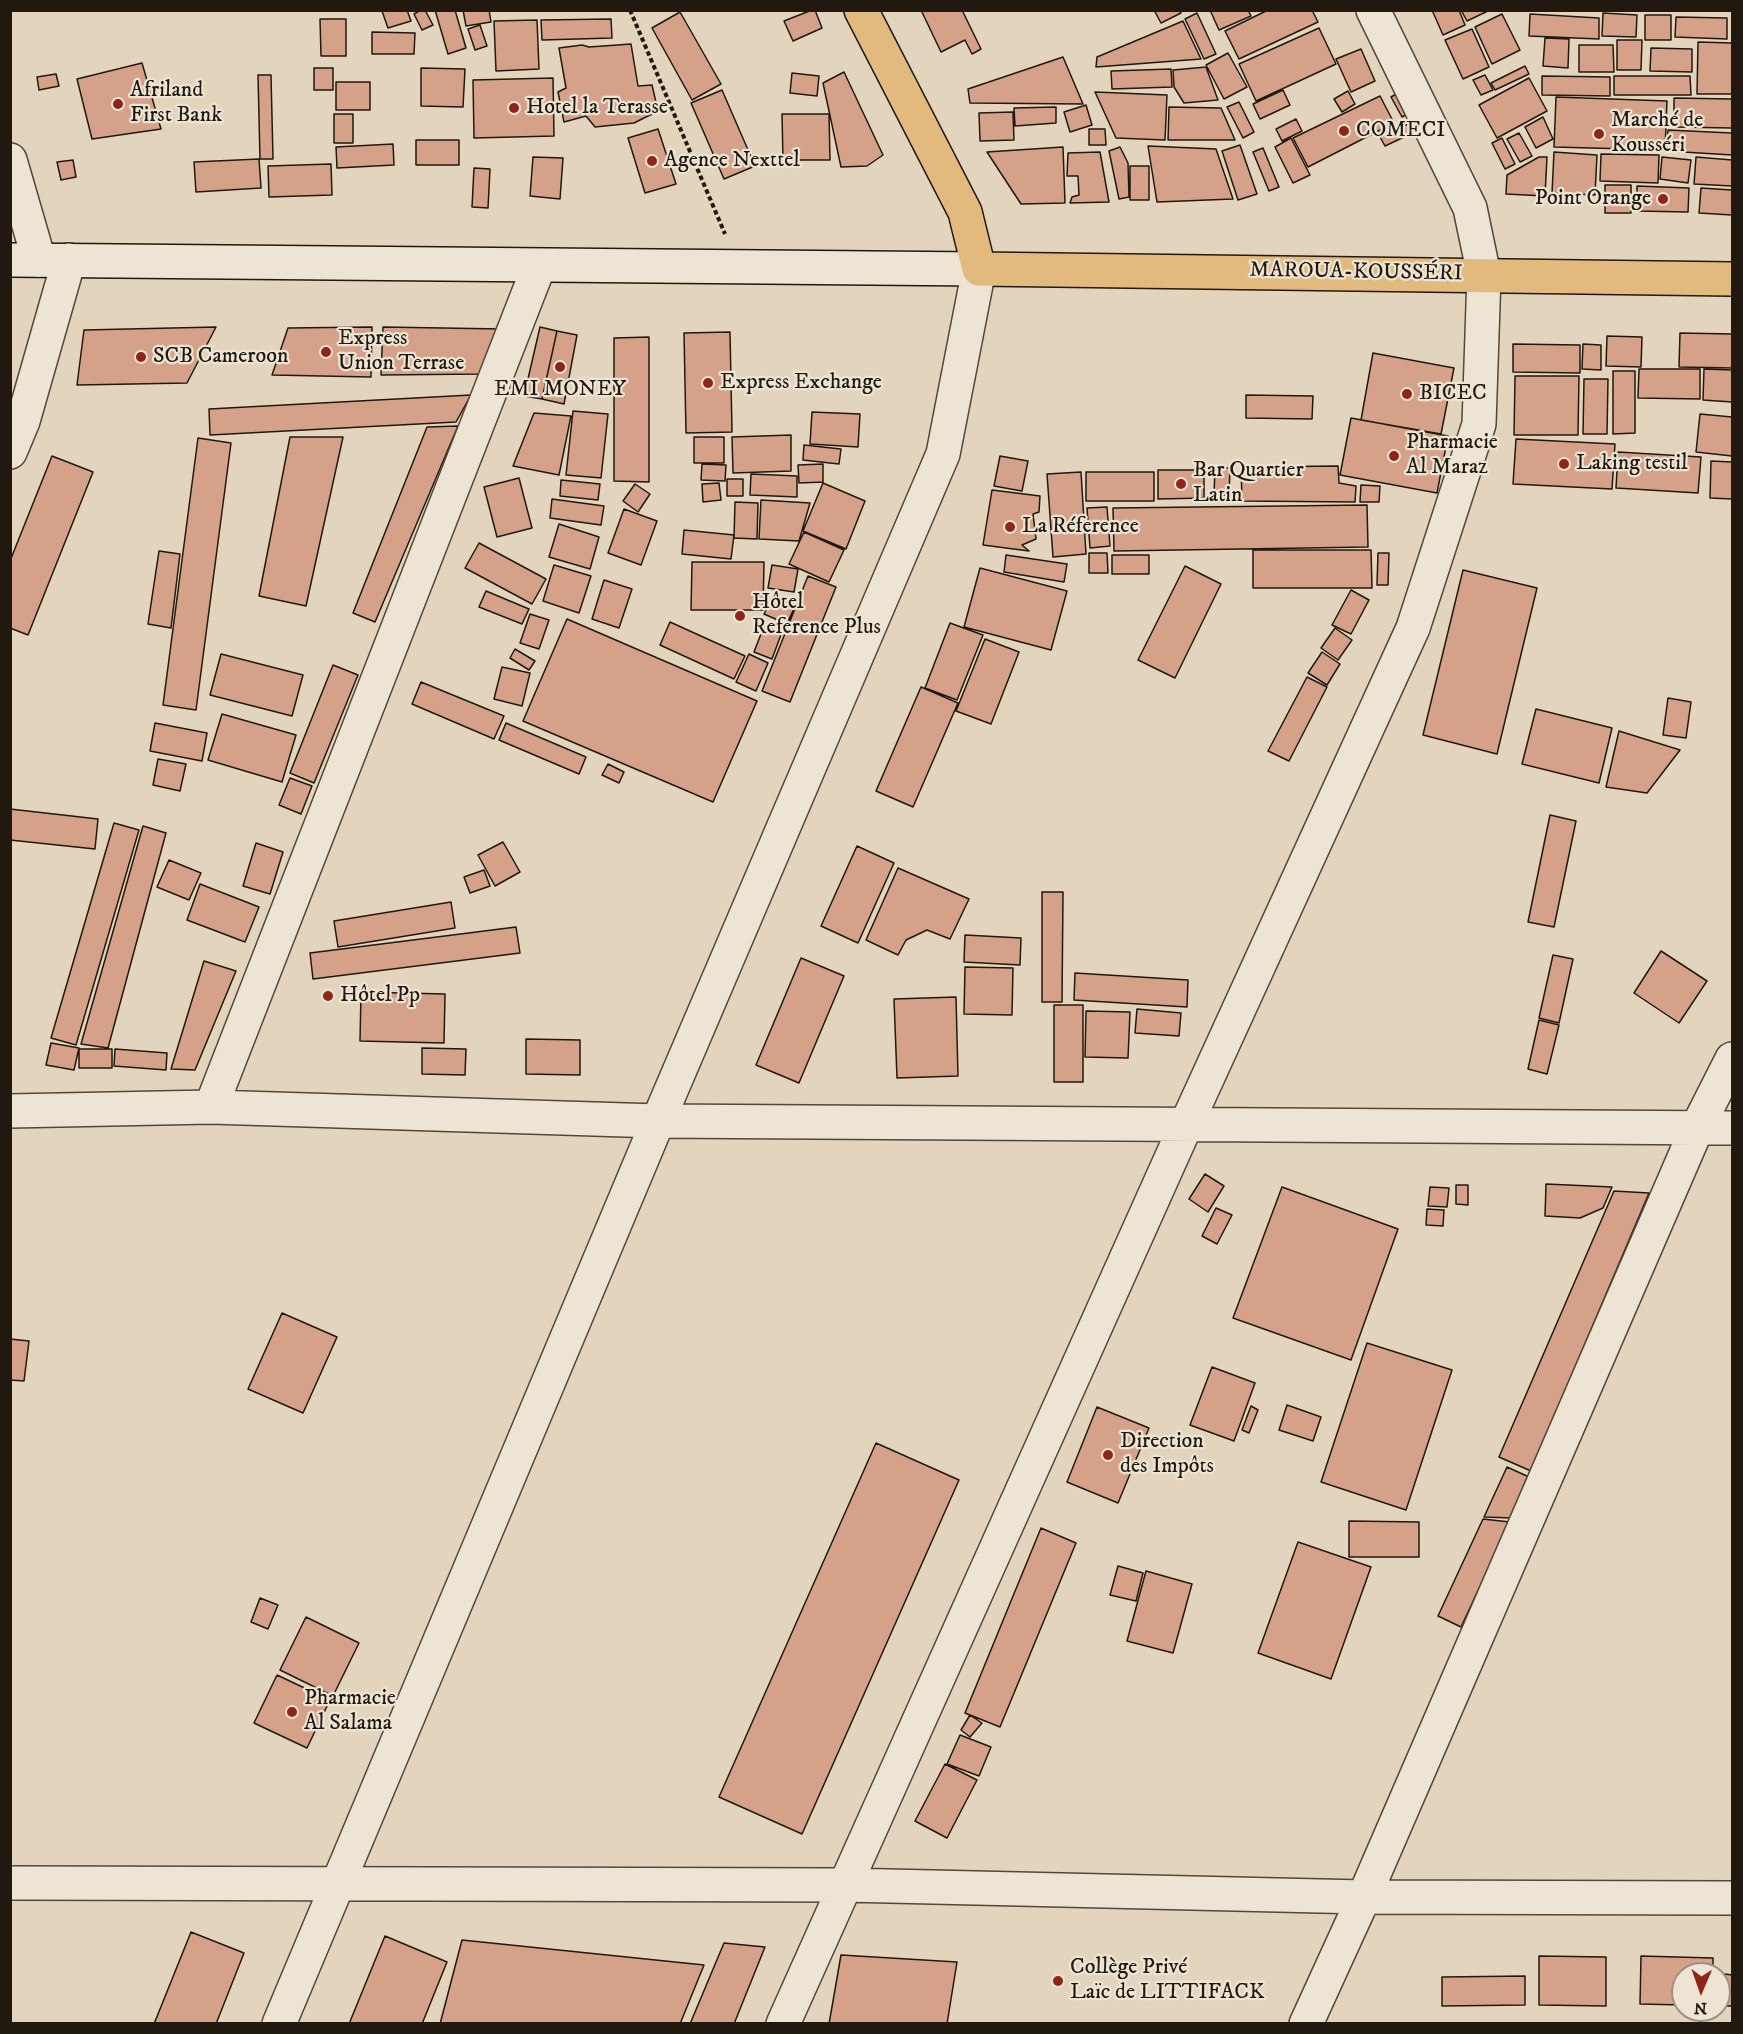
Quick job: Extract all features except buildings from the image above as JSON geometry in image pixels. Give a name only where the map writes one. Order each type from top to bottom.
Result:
[{"type":"highway","points":[[861,10],[965,212],[980,268]]},
{"type":"highway","name":"MAROUA-KOUSSÉRI","points":[[980,268],[1732,279]]},
{"type":"street","points":[[783,2024],[1186,1125],[1413,628],[1479,424],[1484,275],[1470,208],[1373,10]]},
{"type":"street","points":[[10,160],[39,260],[23,421],[10,452]]},
{"type":"street","points":[[39,260],[740,268],[980,268],[943,454],[658,1121],[279,2024]]},
{"type":"street","points":[[212,1107],[539,266]]},
{"type":"street","points":[[1306,2024],[1364,1897],[1697,1128],[1732,1059]]},
{"type":"street","points":[[10,1111],[212,1107],[658,1121],[1732,1128]]},
{"type":"street","points":[[10,1883],[846,1885],[1364,1897],[1732,1898]]},
{"type":"path","points":[[630,10],[740,268]]},
{"type":"place","name":"Afriland First Bank","points":[[118,104]]},
{"type":"place","name":"Hotel la Terasse","points":[[514,108]]},
{"type":"place","name":"COMECI","points":[[1344,131]]},
{"type":"place","name":"Marché de Kousséri","points":[[1599,134]]},
{"type":"place","name":"Agence Nexttel","points":[[652,161]]},
{"type":"place","name":"Point Orange","points":[[1663,199]]},
{"type":"place","name":"Express Union Terrase","points":[[326,352]]},
{"type":"place","name":"SCB Cameroon","points":[[141,357]]},
{"type":"place","name":"EMI MONEY","points":[[560,367]]},
{"type":"place","name":"Express Exchange","points":[[708,383]]},
{"type":"place","name":"BICEC","points":[[1407,394]]},
{"type":"place","name":"Pharmacie Al Maraz","points":[[1394,456]]},
{"type":"place","name":"Laking testil","points":[[1564,464]]},
{"type":"place","name":"Bar Quartier Latin","points":[[1181,484]]},
{"type":"place","name":"La Réference","points":[[1010,527]]},
{"type":"place","name":"Hôtel Reference Plus","points":[[740,616]]},
{"type":"place","name":"Hôtel Pp","points":[[328,996]]},
{"type":"place","name":"Direction des Impôts","points":[[1108,1455]]},
{"type":"place","name":"Pharmacie Al Salama","points":[[292,1712]]},
{"type":"place","name":"Collège Privé Laïc de LITTIFACK","points":[[1058,1981]]}]
